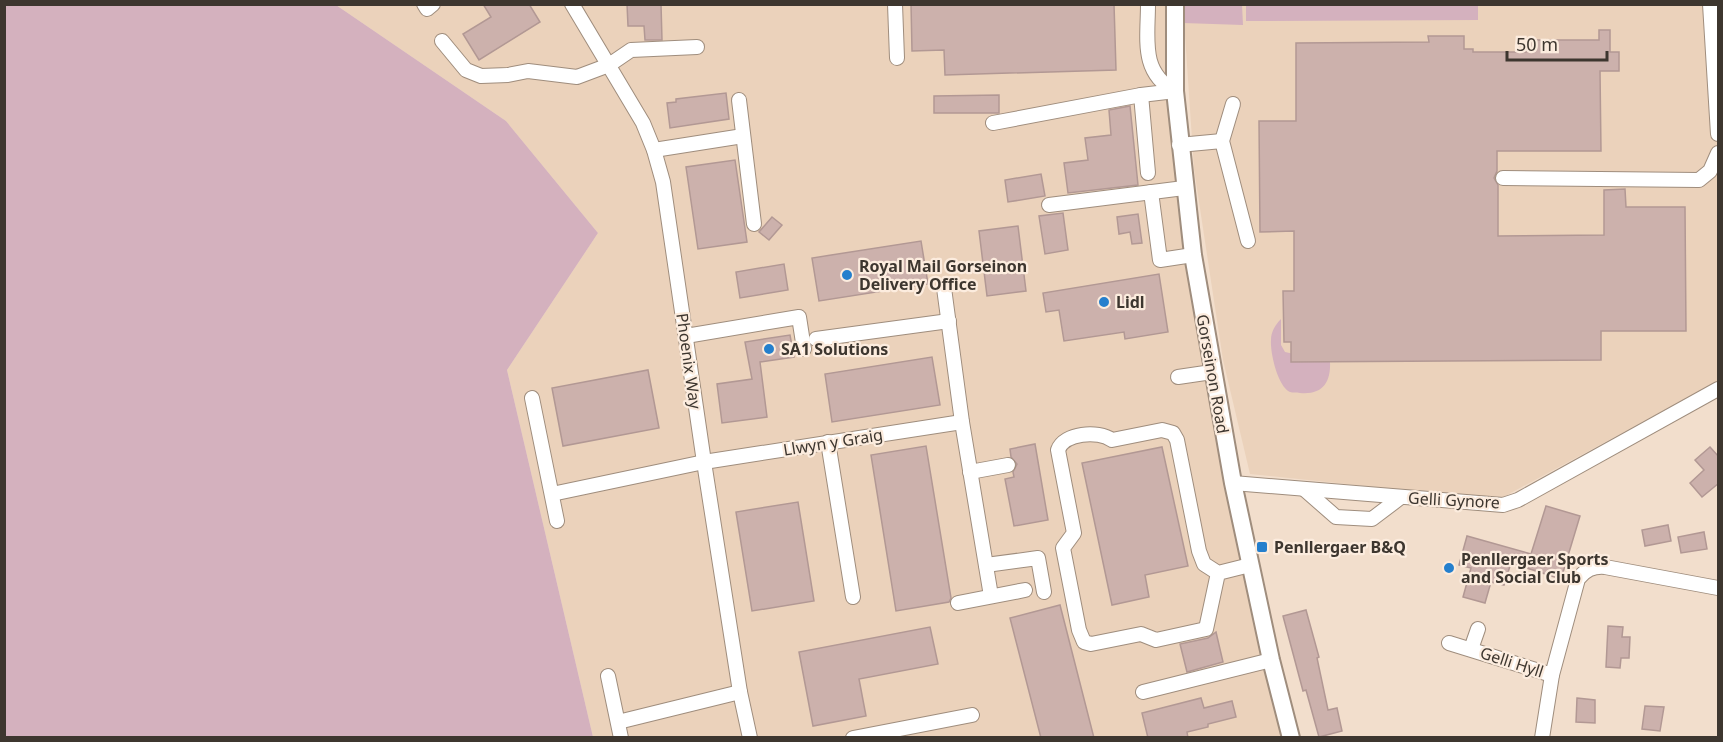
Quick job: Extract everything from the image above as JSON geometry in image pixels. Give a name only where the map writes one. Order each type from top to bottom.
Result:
[{"type":"main road","name":"Gorseinon Road","points":[[1175,4],[1175,91],[1179,145],[1193,255],[1233,483],[1271,660],[1291,738]]},
{"type":"street","points":[[424,4],[427,9],[433,4]]},
{"type":"street","name":"Phoenix Way","points":[[572,4],[644,123],[663,182],[704,462],[740,692],[750,738]]},
{"type":"street","points":[[895,4],[897,58]]},
{"type":"street","points":[[1148,4],[1150,64],[1157,79],[1175,91]]},
{"type":"street","points":[[1710,4],[1719,134]]},
{"type":"street","points":[[442,41],[466,70],[481,76],[535,72],[577,76],[609,65],[631,50],[697,47]]},
{"type":"street","points":[[993,123],[1141,95],[1175,91]]},
{"type":"street","points":[[1141,95],[1148,173]]},
{"type":"street","points":[[739,100],[754,224]]},
{"type":"street","points":[[1233,104],[1222,141],[1248,241]]},
{"type":"street","points":[[654,150],[743,136]]},
{"type":"street","points":[[1179,145],[1222,141]]},
{"type":"street","points":[[1503,178],[1699,180],[1710,171],[1719,153]]},
{"type":"street","points":[[1049,205],[1184,188]]},
{"type":"street","points":[[1151,192],[1160,260],[1193,255]]},
{"type":"street","points":[[944,288],[962,422],[991,597]]},
{"type":"street","points":[[686,336],[799,317],[804,349]]},
{"type":"street","points":[[816,339],[949,321]]},
{"type":"street","points":[[1178,377],[1212,372]]},
{"type":"street","name":"Gelli Gynore","points":[[1233,483],[1492,505],[1510,503],[1719,389]]},
{"type":"street","points":[[532,398],[557,521]]},
{"type":"street","name":"Llwyn y Graig","points":[[552,494],[704,462],[962,422]]},
{"type":"street","points":[[1218,573],[1206,629],[1156,640],[1142,634],[1091,644],[1084,642],[1079,630],[1063,548],[1074,533],[1059,446],[1067,439],[1087,435],[1106,435],[1114,440],[1162,430],[1173,433],[1177,440],[1200,555],[1204,564],[1218,573],[1250,565]]},
{"type":"street","points":[[828,442],[853,597]]},
{"type":"street","points":[[970,472],[1008,465]]},
{"type":"street","points":[[1304,489],[1336,517],[1372,519],[1401,497]]},
{"type":"street","points":[[986,565],[1038,558],[1044,592]]},
{"type":"street","points":[[1542,738],[1552,675],[1578,579],[1588,570],[1599,566],[1719,588]]},
{"type":"street","points":[[958,603],[1025,590]]},
{"type":"street","name":"Gelli Hyll","points":[[1471,649],[1478,629]]},
{"type":"street","name":"Gelli Hyll","points":[[1449,643],[1552,675]]},
{"type":"street","points":[[1143,692],[1271,660]]},
{"type":"street","points":[[608,676],[621,738]]},
{"type":"street","points":[[618,722],[740,692]]},
{"type":"street","points":[[853,738],[972,715]]},
{"type":"shaded area","points":[[4,5],[336,5],[506,121],[598,233],[507,370],[593,737],[5,737]]},
{"type":"shaded area","points":[[336,5],[1165,5],[1165,68],[1189,271],[1238,552],[1284,737],[593,737],[507,370],[598,233],[506,121]]},
{"type":"shaded area","points":[[1183,5],[1718,5],[1718,381],[1498,500],[1250,474],[1223,360],[1194,169]]},
{"type":"shaded area","points":[[1183,5],[1242,5],[1243,25],[1183,23]]},
{"type":"shaded area","points":[[1246,5],[1478,5],[1478,20],[1246,21]]},
{"type":"shaded area","points":[[1281,319],[1281,345],[1285,352],[1330,362],[1327,382],[1319,390],[1308,393],[1291,392],[1282,384],[1273,361],[1271,346],[1273,331]]},
{"type":"building","points":[[483,4],[529,4],[540,22],[479,60],[463,34],[491,17]]},
{"type":"building","points":[[627,4],[661,4],[662,40],[645,40],[644,26],[628,26]]},
{"type":"building","points":[[911,4],[1114,4],[1116,70],[945,75],[944,50],[912,51]]},
{"type":"building","points":[[1599,30],[1610,30],[1610,52],[1619,52],[1619,71],[1600,71],[1601,151],[1497,151],[1497,171],[1494,178],[1498,185],[1498,236],[1604,235],[1604,190],[1625,189],[1626,207],[1685,207],[1686,331],[1601,331],[1601,360],[1291,362],[1291,342],[1284,342],[1283,291],[1294,291],[1294,231],[1260,232],[1259,121],[1296,121],[1296,43],[1429,42],[1428,36],[1464,36],[1464,49],[1473,49],[1473,52],[1526,52],[1525,40],[1599,40]]},
{"type":"building","points":[[726,93],[729,119],[670,128],[667,103],[676,102],[676,99]]},
{"type":"building","points":[[999,95],[999,113],[934,113],[934,96]]},
{"type":"building","points":[[1130,106],[1138,185],[1068,193],[1064,163],[1088,160],[1085,138],[1111,135],[1109,110]]},
{"type":"building","points":[[735,160],[747,242],[698,249],[686,167]]},
{"type":"building","points":[[1041,174],[1045,196],[1008,202],[1005,180]]},
{"type":"building","points":[[1063,213],[1068,250],[1045,254],[1039,216]]},
{"type":"building","points":[[1138,214],[1142,243],[1132,244],[1130,232],[1119,234],[1117,217]]},
{"type":"building","points":[[772,217],[782,225],[769,240],[759,232]]},
{"type":"building","points":[[1018,226],[1026,291],[987,296],[979,231]]},
{"type":"building","points":[[921,241],[928,284],[819,301],[812,258]]},
{"type":"building","points":[[784,264],[788,290],[740,298],[736,272]]},
{"type":"building","name":"Lidl","points":[[1159,274],[1168,332],[1125,339],[1124,332],[1064,341],[1059,310],[1046,312],[1043,293]]},
{"type":"building","points":[[790,335],[794,357],[760,362],[767,417],[722,423],[717,384],[752,379],[745,342]]},
{"type":"building","points":[[932,357],[940,405],[832,422],[825,374]]},
{"type":"building","points":[[648,370],[659,428],[563,446],[552,388]]},
{"type":"building","points":[[1035,444],[1048,520],[1014,526],[1005,479],[1014,477],[1013,472],[1017,464],[1011,457],[1010,449]]},
{"type":"building","points":[[926,446],[951,598],[949,602],[896,611],[871,455]]},
{"type":"building","points":[[1162,447],[1188,566],[1145,575],[1149,597],[1112,605],[1082,463]]},
{"type":"building","points":[[1710,447],[1719,457],[1719,483],[1702,497],[1690,483],[1704,470],[1695,460]]},
{"type":"building","points":[[798,502],[814,601],[752,611],[736,512]]},
{"type":"building","points":[[1546,506],[1580,516],[1561,579],[1511,563],[1504,585],[1491,582],[1485,603],[1463,597],[1471,568],[1459,565],[1467,536],[1531,554]]},
{"type":"building","points":[[1668,525],[1671,541],[1645,546],[1642,530]]},
{"type":"building","points":[[1704,532],[1707,549],[1681,553],[1678,537]]},
{"type":"building","points":[[1060,605],[1094,738],[1041,738],[1010,618]]},
{"type":"building","points":[[1306,610],[1319,657],[1317,658],[1328,710],[1337,708],[1342,731],[1319,737],[1306,690],[1303,691],[1283,616]]},
{"type":"building","points":[[1608,626],[1623,627],[1622,637],[1630,637],[1629,658],[1621,658],[1620,668],[1606,667]]},
{"type":"building","points":[[930,627],[938,664],[859,679],[866,716],[813,726],[799,652]]},
{"type":"building","points":[[1216,632],[1223,662],[1187,672],[1180,644],[1208,638]]},
{"type":"building","points":[[1201,698],[1204,708],[1232,701],[1236,717],[1187,732],[1188,738],[1148,738],[1142,713]]},
{"type":"building","points":[[1577,698],[1595,700],[1595,723],[1576,722]]},
{"type":"building","points":[[1645,706],[1664,707],[1660,731],[1642,729]]},
{"type":"place","name":"Royal Mail Gorseinon Delivery Office","points":[[847,275]]},
{"type":"place","name":"Lidl","points":[[1104,302]]},
{"type":"place","name":"SA1 Solutions","points":[[769,349]]},
{"type":"place","name":"Penllergaer B&Q","points":[[1262,547]]},
{"type":"place","name":"Penllergaer Sports and Social Club","points":[[1449,568]]}]
